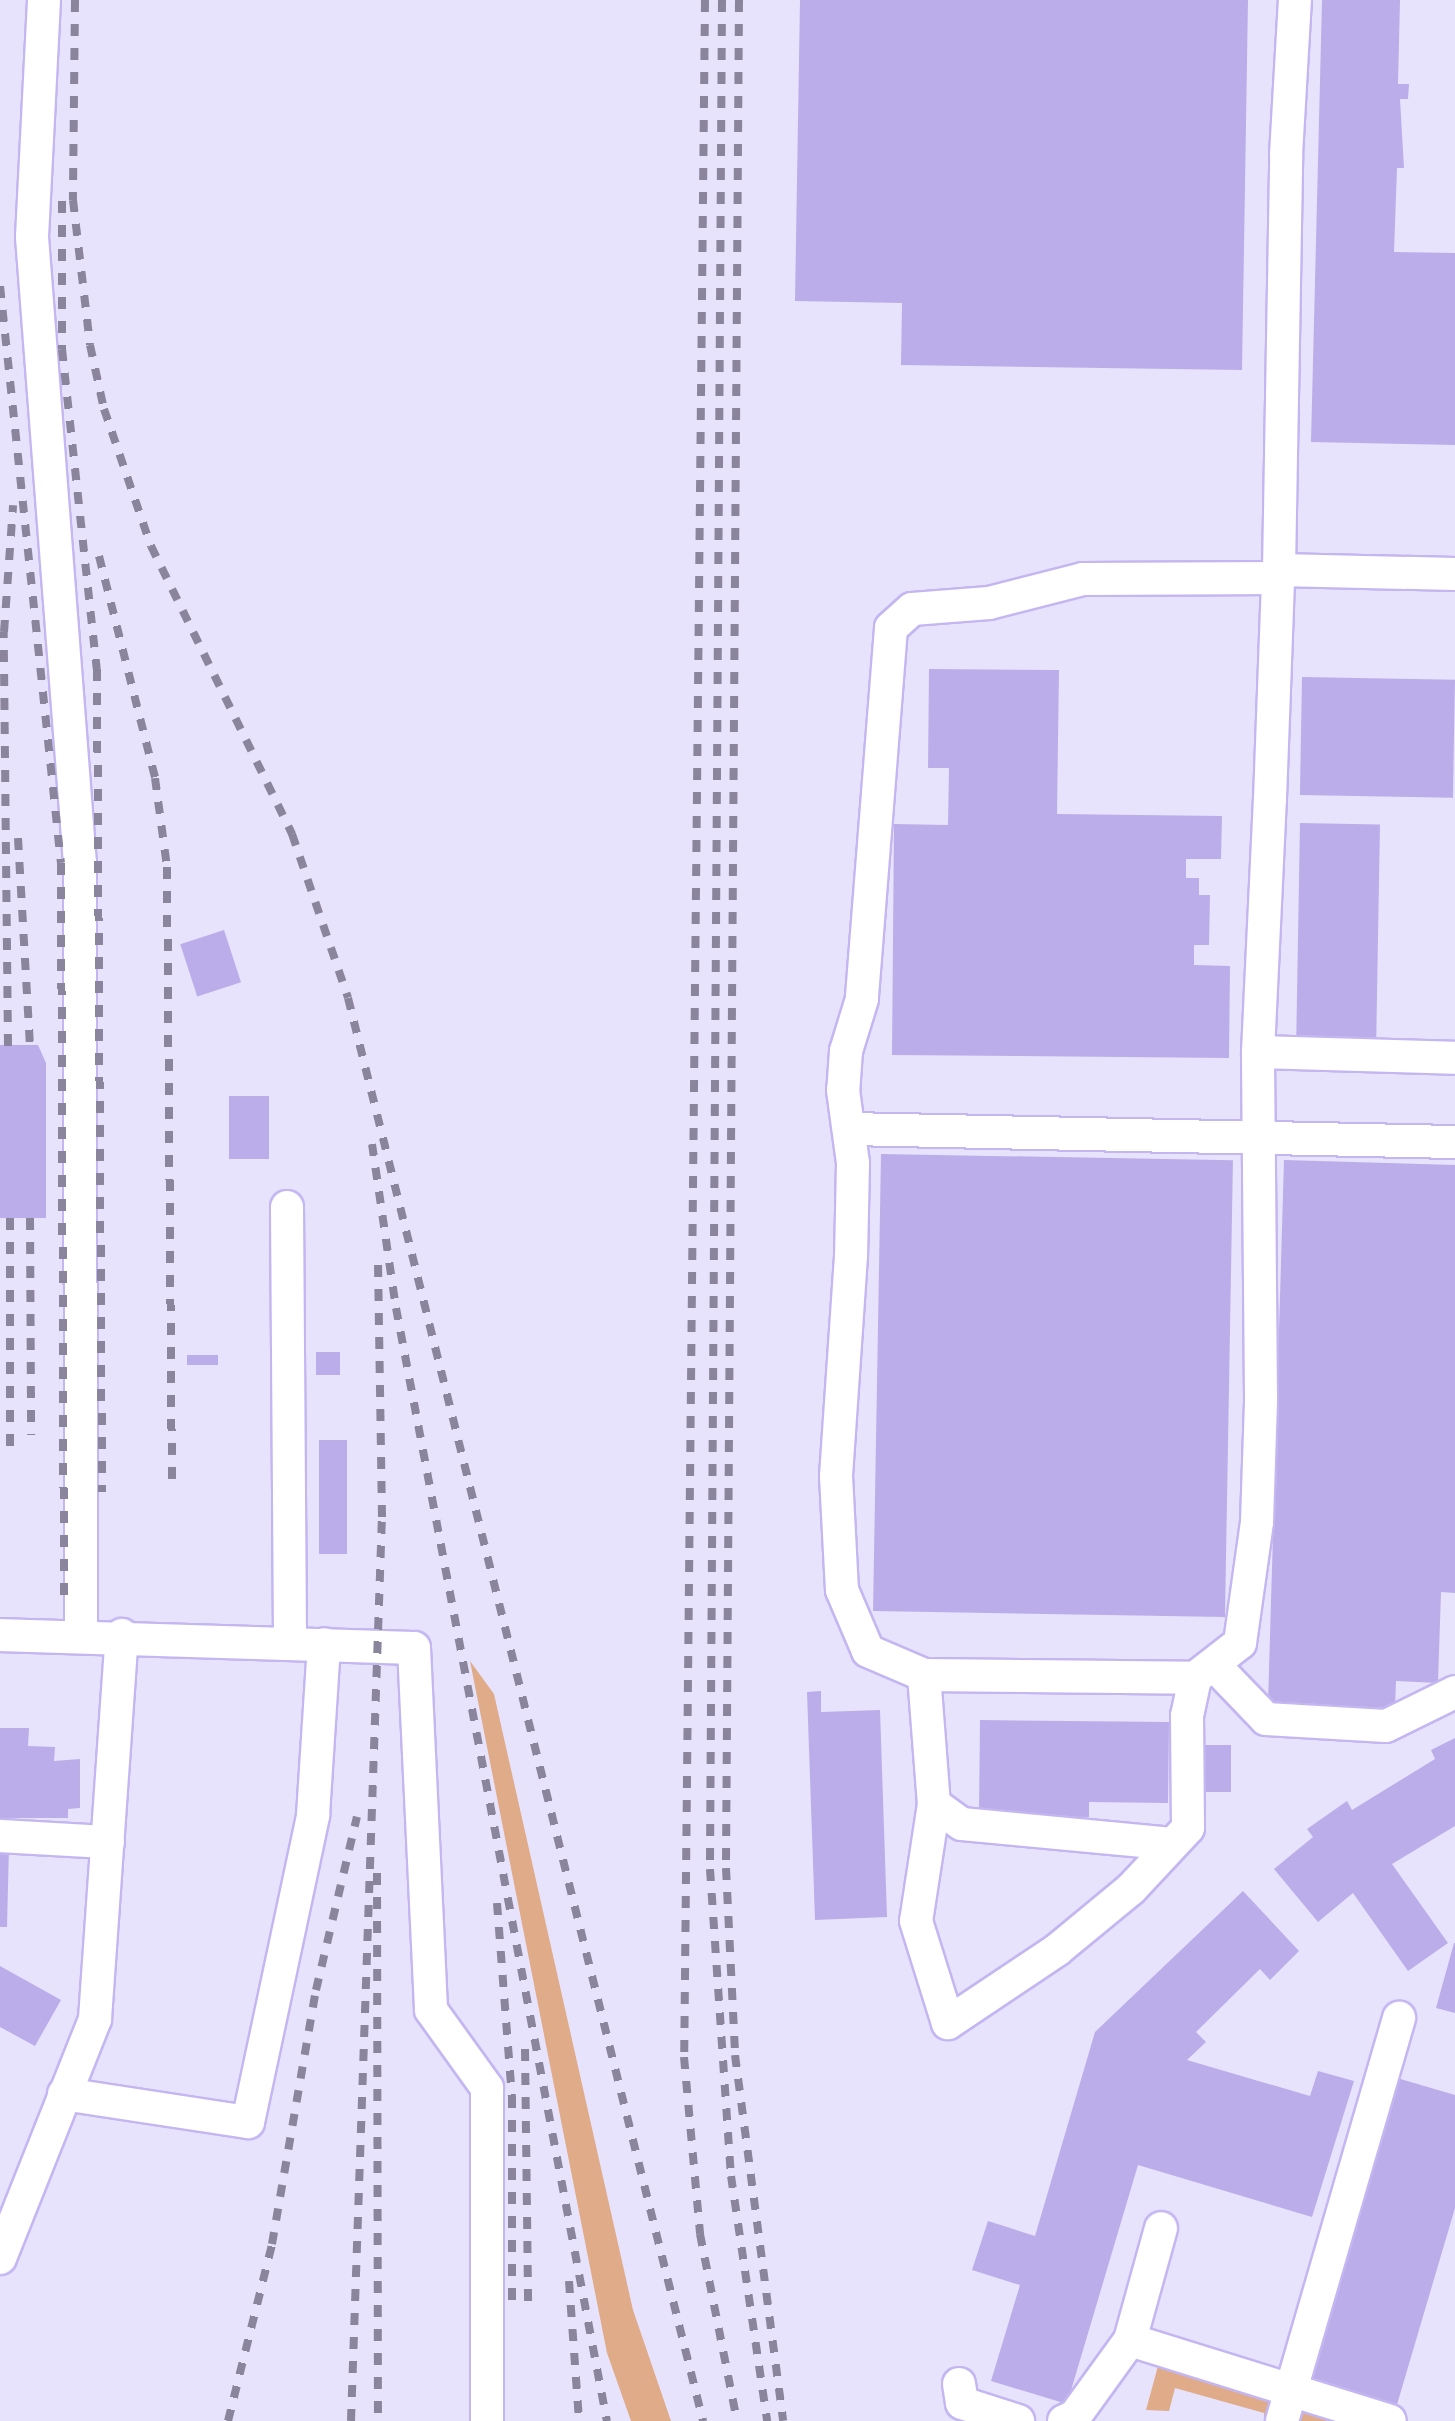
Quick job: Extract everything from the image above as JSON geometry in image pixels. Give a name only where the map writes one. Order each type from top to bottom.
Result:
[{"type":"street","points":[[44,0],[32,237],[80,863],[81,1634]]},
{"type":"street","points":[[924,1675],[934,1804],[916,1921],[948,2023],[1057,1950],[1188,1828],[1192,1802],[1188,1716],[1205,1672],[1240,1644],[1256,1522],[1261,1138],[1258,1052],[1278,574],[1295,0]]},
{"type":"street","points":[[1455,574],[1084,578],[989,603],[912,609],[891,628],[862,999],[846,1051],[852,1256],[836,1476],[842,1590],[868,1651],[924,1675],[1205,1672],[1266,1719],[1386,1726],[1455,1692]]},
{"type":"street","points":[[1258,1052],[1455,1058]]},
{"type":"street","points":[[849,1129],[1455,1142]]},
{"type":"street","points":[[287,1207],[290,1643]]},
{"type":"street","points":[[0,1635],[81,1634],[414,1648],[431,2010],[487,2088],[487,2421]]},
{"type":"street","points":[[0,2258],[94,2020],[129,1636]]},
{"type":"street","points":[[64,2094],[248,2122],[313,1815],[324,1644]]},
{"type":"street","points":[[934,1804],[962,1824],[1172,1844]]},
{"type":"street","points":[[0,1836],[108,1842]]},
{"type":"street","points":[[1282,2421],[1289,2386],[1399,2018]]},
{"type":"street","points":[[1064,2421],[1075,2416],[1130,2340],[1161,2228]]},
{"type":"street","points":[[1130,2340],[1289,2386],[1390,2421]]},
{"type":"street","points":[[959,2384],[962,2403],[1018,2421]]},
{"type":"shaded area","points":[[470,1661],[494,1694],[633,2310],[671,2421],[631,2421],[607,2353]]},
{"type":"shaded area","points":[[1158,2366],[1351,2421],[1264,2421],[1264,2413],[1175,2388],[1169,2411],[1146,2410]]},
{"type":"building","points":[[800,0],[1248,0],[1242,370],[901,365],[902,303],[795,301]]},
{"type":"building","points":[[1322,0],[1400,0],[1398,84],[1409,84],[1408,99],[1400,99],[1404,168],[1397,168],[1394,252],[1455,253],[1455,445],[1311,442]]},
{"type":"building","points":[[929,669],[1059,670],[1057,814],[1222,816],[1221,859],[1186,859],[1186,878],[1199,878],[1199,895],[1210,895],[1209,945],[1194,945],[1194,965],[1230,966],[1229,1058],[892,1055],[894,824],[948,825],[949,768],[928,768]]},
{"type":"building","points":[[1302,677],[1455,680],[1453,798],[1300,795]]},
{"type":"building","points":[[1300,823],[1380,824],[1376,1041],[1296,1040]]},
{"type":"building","points":[[224,930],[241,982],[197,997],[180,944]]},
{"type":"building","points":[[0,1045],[38,1045],[46,1063],[46,1218],[0,1218]]},
{"type":"building","points":[[229,1096],[269,1096],[269,1159],[229,1159]]},
{"type":"building","points":[[881,1154],[1233,1160],[1225,1617],[873,1611]]},
{"type":"building","points":[[1284,1160],[1455,1165],[1455,1593],[1441,1592],[1438,1683],[1396,1681],[1395,1708],[1268,1704]]},
{"type":"building","points":[[316,1352],[340,1352],[340,1375],[316,1375]]},
{"type":"building","points":[[187,1355],[218,1355],[218,1365],[187,1365]]},
{"type":"building","points":[[319,1440],[347,1440],[347,1554],[319,1554]]},
{"type":"building","points":[[821,1691],[821,1712],[880,1710],[887,1917],[815,1920],[807,1692]]},
{"type":"building","points":[[980,1720],[1169,1722],[1168,1803],[1089,1802],[1089,1817],[979,1816]]},
{"type":"building","points":[[0,1728],[29,1728],[28,1746],[55,1747],[54,1761],[80,1759],[80,1808],[68,1809],[68,1818],[0,1818]]},
{"type":"building","points":[[1455,1738],[1455,1826],[1392,1864],[1448,1943],[1408,1971],[1353,1893],[1318,1922],[1274,1869],[1313,1837],[1307,1829],[1347,1801],[1352,1810],[1435,1759],[1431,1750]]},
{"type":"building","points":[[1205,1745],[1231,1745],[1231,1792],[1205,1792]]},
{"type":"building","points":[[0,1847],[9,1847],[7,1927],[0,1927]]},
{"type":"building","points":[[1243,1891],[1299,1951],[1270,1980],[1260,1969],[1196,2032],[1206,2042],[1187,2060],[1310,2096],[1318,2071],[1354,2081],[1312,2217],[1138,2165],[1067,2404],[991,2381],[1020,2285],[972,2270],[988,2221],[1035,2236],[1095,2032]]},
{"type":"building","points":[[1455,1943],[1455,2013],[1436,2008]]},
{"type":"building","points":[[0,1966],[61,2000],[35,2046],[0,2027]]},
{"type":"building","points":[[1397,2078],[1455,2095],[1455,2208],[1396,2408],[1307,2381]]},
{"type":"railway","points":[[75,0],[73,200],[90,345],[104,409],[151,546],[292,834],[348,998],[703,2421]]},
{"type":"railway","points":[[705,0],[684,2057],[700,2234],[737,2421]]},
{"type":"railway","points":[[722,0],[710,1869],[731,2176],[767,2421]]},
{"type":"railway","points":[[739,0],[726,1868],[735,2055],[783,2421]]},
{"type":"railway","points":[[62,201],[62,349],[97,669],[102,1492]]},
{"type":"railway","points":[[0,286],[61,863],[64,1604]]},
{"type":"railway","points":[[8,1046],[4,632],[13,505]]},
{"type":"railway","points":[[99,556],[155,778],[167,867],[172,1490]]},
{"type":"railway","points":[[18,838],[30,1045]]},
{"type":"railway","points":[[372,1144],[396,1308],[607,2421]]},
{"type":"railway","points":[[10,1218],[10,1455]]},
{"type":"railway","points":[[30,1218],[31,1435]]},
{"type":"railway","points":[[351,2421],[382,1517],[378,1264]]},
{"type":"railway","points":[[228,2421],[272,2244],[316,1990],[357,1817]]},
{"type":"railway","points":[[377,1873],[378,2421]]},
{"type":"railway","points":[[497,1903],[512,2096],[512,2303]]},
{"type":"railway","points":[[525,2049],[528,2303]]},
{"type":"railway","points":[[569,2281],[579,2421]]}]
